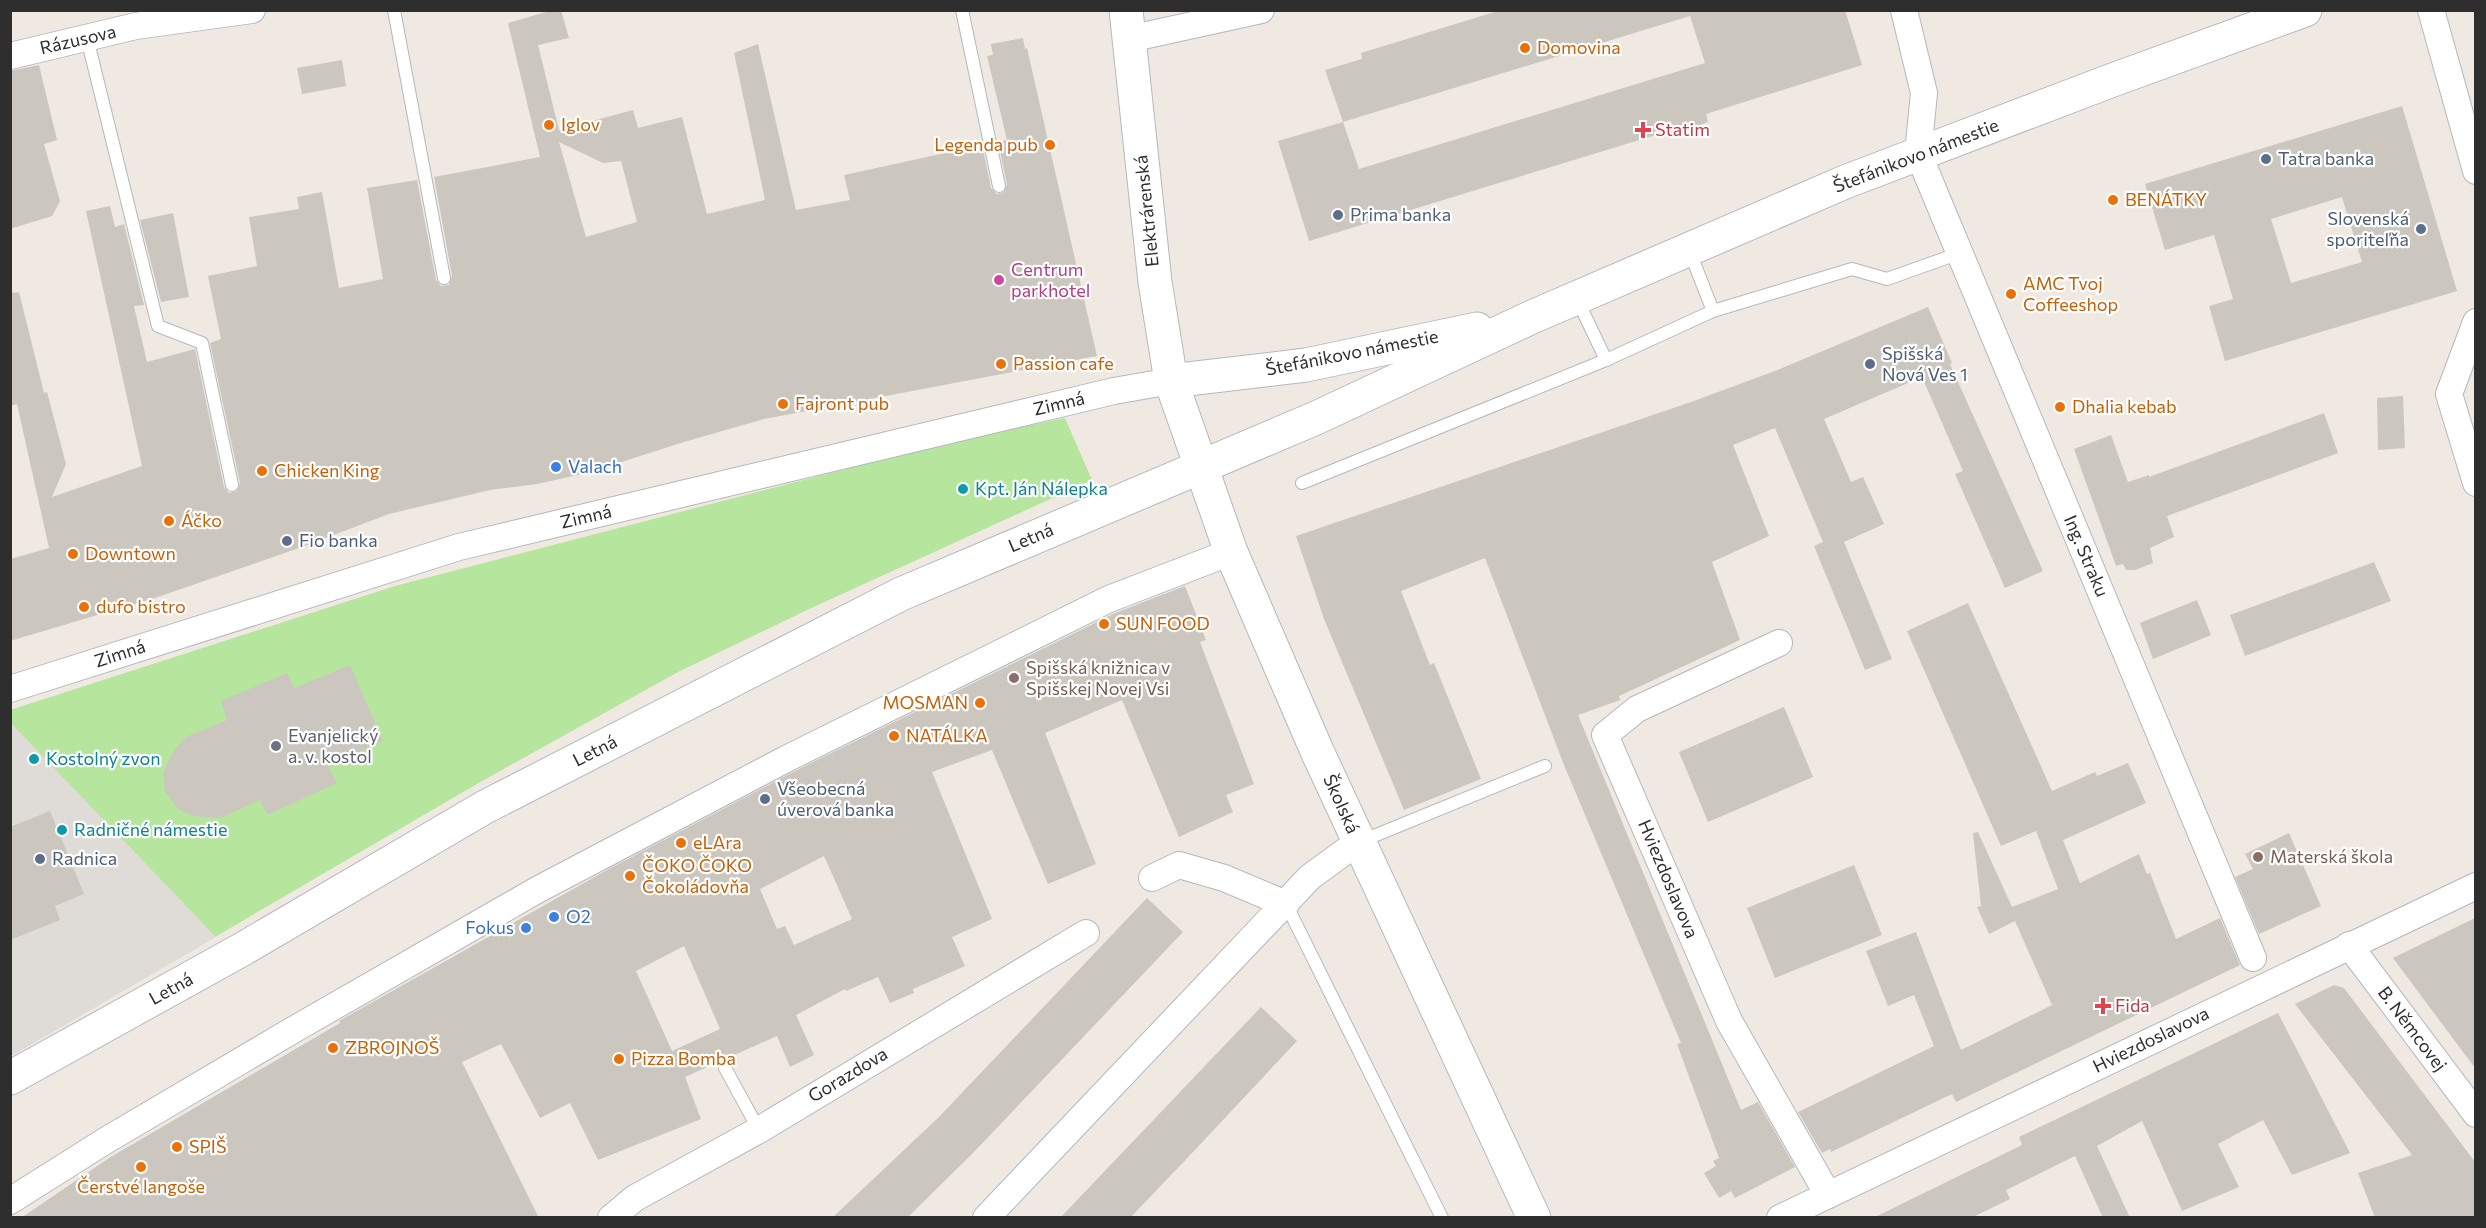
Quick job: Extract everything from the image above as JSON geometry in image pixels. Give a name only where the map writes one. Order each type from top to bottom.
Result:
[{"type":"street","name":"Rázusova","points":[[10,56],[136,26],[252,10]]},
{"type":"street","name":"Elektrárenská","points":[[1171,381],[1155,282],[1127,25],[1261,10]]},
{"type":"street","points":[[1904,10],[1924,93],[1918,153]]},
{"type":"street","name":"Štefánikovo námestie","points":[[1200,466],[1316,418],[1532,317],[1918,153],[2305,10]]},
{"type":"street","points":[[2431,10],[2475,171]]},
{"type":"street","name":"Ing. Straku","points":[[1918,153],[2253,958]]},
{"type":"street","name":"Štefánikovo námestie","points":[[1171,381],[1305,365],[1532,317]]},
{"type":"street","points":[[2475,322],[2449,394],[2475,483]]},
{"type":"street","name":"Školská","points":[[1171,381],[1231,552],[1358,842],[1534,1218]]},
{"type":"street","name":"Zimná","points":[[10,689],[459,547],[1114,391],[1171,381]]},
{"type":"street","name":"Letná","points":[[10,1078],[241,950],[485,807],[901,594],[1200,466]]},
{"type":"street","points":[[10,1201],[66,1165],[293,1030],[537,890],[786,759],[1109,599],[1231,552]]},
{"type":"street","name":"Hviezdoslavova","points":[[1779,643],[1637,709],[1605,735],[1729,1021],[1828,1195]]},
{"type":"street","points":[[986,1218],[1310,877],[1358,842]]},
{"type":"street","points":[[1152,878],[1179,865],[1224,878],[1286,904]]},
{"type":"street","name":"Hviezdoslavova","points":[[1780,1218],[2475,886]]},
{"type":"street","name":"Gorazdova","points":[[611,1218],[635,1198],[759,1130],[1086,933]]},
{"type":"street","name":"B. Němcovej","points":[[2349,945],[2475,1114]]},
{"type":"lane","points":[[394,10],[444,278]]},
{"type":"lane","points":[[962,10],[999,186]]},
{"type":"lane","points":[[87,38],[158,326],[202,343],[232,485]]},
{"type":"lane","points":[[1689,249],[1713,311]]},
{"type":"lane","points":[[1302,483],[1606,360],[1713,311],[1852,269],[1887,279],[1960,253]]},
{"type":"lane","points":[[1576,298],[1606,360]]},
{"type":"lane","points":[[1358,842],[1545,766]]},
{"type":"lane","points":[[1286,904],[1442,1218]]},
{"type":"lane","points":[[725,1068],[759,1130]]},
{"type":"green space","points":[[1065,418],[1092,480],[807,610],[678,672],[482,781],[11,1056],[10,710],[395,586],[946,443]]},
{"type":"shaded area","name":"Radničné námestie","points":[[10,722],[216,937],[11,1056],[10,1056]]},
{"type":"building","points":[[553,10],[561,10],[569,38],[538,45],[559,130],[633,110],[638,128],[682,117],[707,214],[765,200],[734,53],[758,44],[796,210],[850,200],[844,175],[982,145],[991,188],[997,194],[1004,192],[1007,184],[998,142],[1007,140],[987,56],[993,55],[991,44],[1023,38],[1097,356],[764,419],[587,473],[537,484],[490,490],[389,514],[155,598],[10,641],[10,559],[49,548],[17,404],[10,406],[10,293],[19,292],[44,393],[47,392],[66,464],[52,497],[142,466],[86,211],[110,206],[115,227],[124,224],[144,305],[134,306],[147,362],[195,349],[224,487],[229,493],[237,491],[240,483],[210,343],[221,339],[208,276],[257,266],[249,217],[299,209],[297,197],[322,192],[339,288],[383,279],[367,188],[417,180],[436,280],[441,286],[449,285],[452,276],[434,177],[540,157],[508,23]],"holes":[[[559,142],[603,163],[621,161],[637,222],[586,237]]]},
{"type":"building","points":[[1501,10],[1845,10],[1862,65],[1706,114],[1708,122],[1695,127],[1660,137],[1659,134],[1309,241],[1278,141],[1343,122],[1325,70],[1362,59],[1361,53]],"holes":[[[1690,16],[1705,63],[1359,169],[1343,122]]]},
{"type":"building","points":[[342,60],[346,86],[302,94],[297,68]]},
{"type":"building","points":[[39,65],[57,140],[44,144],[60,201],[52,216],[10,229],[10,71]]},
{"type":"building","points":[[2402,106],[2457,291],[2225,361],[2209,306],[2233,299],[2214,235],[2165,250],[2145,184]],"holes":[[[2342,197],[2362,262],[2291,283],[2271,219]]]},
{"type":"building","points":[[173,213],[189,297],[161,302],[140,220]]},
{"type":"building","points":[[1928,307],[1952,363],[1950,364],[2043,571],[2005,588],[1955,474],[1963,471],[1922,377],[1824,419],[1851,482],[1863,477],[1884,524],[1844,542],[1892,659],[1865,670],[1814,546],[1823,542],[1775,428],[1733,445],[1769,536],[1712,562],[1740,640],[1619,696],[1620,700],[1578,715],[1741,1110],[1758,1102],[1795,1167],[1735,1198],[1731,1191],[1719,1198],[1704,1173],[1716,1166],[1713,1161],[1719,1158],[1677,1044],[1681,1043],[1564,765],[1485,558],[1401,591],[1430,665],[1434,663],[1481,779],[1404,810],[1324,619],[1296,536],[1691,402],[1775,371]]},
{"type":"building","points":[[2403,396],[2405,448],[2378,450],[2377,398]]},
{"type":"building","points":[[2324,413],[2338,453],[2167,516],[2174,537],[2150,548],[2153,563],[2135,570],[2126,570],[2123,564],[2116,566],[2074,449],[2111,435],[2128,482],[2149,475],[2149,477]]},
{"type":"building","points":[[2374,562],[2391,601],[2245,656],[2230,615]]},
{"type":"building","points":[[1185,586],[1206,640],[1200,642],[1254,784],[1226,795],[1233,812],[1179,837],[1122,700],[1045,733],[1096,864],[1048,884],[992,750],[932,772],[992,919],[952,937],[965,966],[913,989],[914,993],[890,1003],[878,977],[846,991],[845,989],[796,1015],[814,1055],[790,1067],[777,1036],[685,1077],[701,1119],[598,1160],[570,1103],[540,1118],[501,1044],[462,1062],[539,1218],[21,1218],[109,1158],[340,1023],[339,1021],[607,870],[793,772],[1115,613]],"holes":[[[824,856],[852,919],[794,945],[785,926],[777,929],[760,889]],[[684,946],[720,1029],[672,1051],[636,971]]]},
{"type":"building","points":[[2197,600],[2211,635],[2153,659],[2140,623]]},
{"type":"building","points":[[1968,603],[2052,791],[2095,772],[2097,776],[2128,763],[2146,803],[2063,840],[2080,883],[2139,854],[2147,874],[2150,873],[2176,939],[2220,918],[2240,965],[1956,1102],[1952,1094],[1831,1152],[1830,1149],[1822,1153],[1798,1112],[1934,1046],[1914,995],[1888,1006],[1866,951],[1916,932],[1961,1050],[2052,1005],[2015,921],[1989,934],[1977,907],[1981,906],[1973,833],[1978,832],[2012,907],[2058,889],[2036,831],[2001,846],[1907,631]]},
{"type":"building","name":"Evanjelický a. v. kostol","points":[[350,665],[383,741],[328,767],[337,783],[267,815],[260,800],[221,818],[193,816],[178,809],[165,791],[163,773],[174,750],[186,737],[227,720],[221,701],[287,673],[294,688]]},
{"type":"building","points":[[1784,707],[1813,777],[1708,822],[1679,752]]},
{"type":"building","name":"Radnica","points":[[50,811],[84,894],[55,906],[60,920],[10,940],[10,827]]},
{"type":"building","name":"Materská škola","points":[[2289,833],[2321,906],[2259,934],[2235,877],[2253,869],[2245,854]]},
{"type":"building","points":[[1854,865],[1882,935],[1775,978],[1747,908]]},
{"type":"building","points":[[1147,898],[1183,932],[973,1153],[907,1218],[832,1218],[939,1117]]},
{"type":"building","points":[[2475,918],[2475,1068],[2393,958]]},
{"type":"building","points":[[2334,985],[2344,988],[2475,1162],[2475,1218],[2375,1218],[2358,1173],[2412,1155],[2295,1004]]},
{"type":"building","points":[[1261,1007],[1297,1041],[1193,1152],[1130,1218],[1060,1218]]},
{"type":"building","points":[[2278,1013],[2350,1153],[2292,1175],[2263,1120],[2218,1144],[2239,1187],[2182,1211],[2142,1121],[2097,1146],[2130,1218],[2103,1218],[2075,1156],[2006,1190],[2010,1199],[1971,1218],[1873,1218],[2022,1145],[2019,1137]]},
{"type":"place","name":"Domovina","points":[[1525,48]]},
{"type":"place","name":"Iglov","points":[[549,125]]},
{"type":"place","name":"Statim","points":[[1643,130]]},
{"type":"place","name":"Legenda pub","points":[[1050,145]]},
{"type":"place","name":"Tatra banka","points":[[2266,159]]},
{"type":"place","name":"BENÁTKY","points":[[2113,200]]},
{"type":"place","name":"Prima banka","points":[[1338,215]]},
{"type":"place","name":"Slovenská sporiteľňa","points":[[2421,229]]},
{"type":"place","name":"Centrum parkhotel","points":[[999,280]]},
{"type":"place","name":"AMC Tvoj Coffeeshop","points":[[2011,294]]},
{"type":"place","name":"Passion cafe","points":[[1001,364]]},
{"type":"place","name":"Spišská Nová Ves 1","points":[[1870,364]]},
{"type":"place","name":"Fajront pub","points":[[783,404]]},
{"type":"place","name":"Dhalia kebab","points":[[2060,407]]},
{"type":"place","name":"Valach","points":[[556,467]]},
{"type":"place","name":"Chicken King","points":[[262,471]]},
{"type":"place","name":"Kpt. Ján Nálepka","points":[[963,489]]},
{"type":"place","name":"Áčko","points":[[169,521]]},
{"type":"place","name":"Fio banka","points":[[287,541]]},
{"type":"place","name":"Downtown","points":[[73,554]]},
{"type":"place","name":"dufo bistro","points":[[84,607]]},
{"type":"place","name":"SUN FOOD","points":[[1104,624]]},
{"type":"place","name":"Spišská knižnica v Spišskej Novej Vsi","points":[[1014,678]]},
{"type":"place","name":"MOSMAN","points":[[980,703]]},
{"type":"place","name":"NATÁLKA","points":[[894,736]]},
{"type":"place","name":"Evanjelický a. v. kostol","points":[[276,746]]},
{"type":"place","name":"Kostolný zvon","points":[[34,759]]},
{"type":"place","name":"Všeobecná úverová banka","points":[[765,799]]},
{"type":"place","name":"Radničné námestie","points":[[62,830]]},
{"type":"place","name":"eLAra","points":[[681,843]]},
{"type":"place","name":"Materská škola","points":[[2258,857]]},
{"type":"place","name":"Radnica","points":[[40,859]]},
{"type":"place","name":"ČOKO ČOKO Čokoládovňa","points":[[630,876]]},
{"type":"place","name":"O2","points":[[554,917]]},
{"type":"place","name":"Fokus","points":[[526,928]]},
{"type":"place","name":"Fida","points":[[2103,1006]]},
{"type":"place","name":"ZBROJNOŠ","points":[[333,1048]]},
{"type":"place","name":"Pizza Bomba","points":[[619,1059]]},
{"type":"place","name":"SPIŠ","points":[[177,1147]]},
{"type":"place","name":"Čerstvé langoše","points":[[141,1167]]}]
